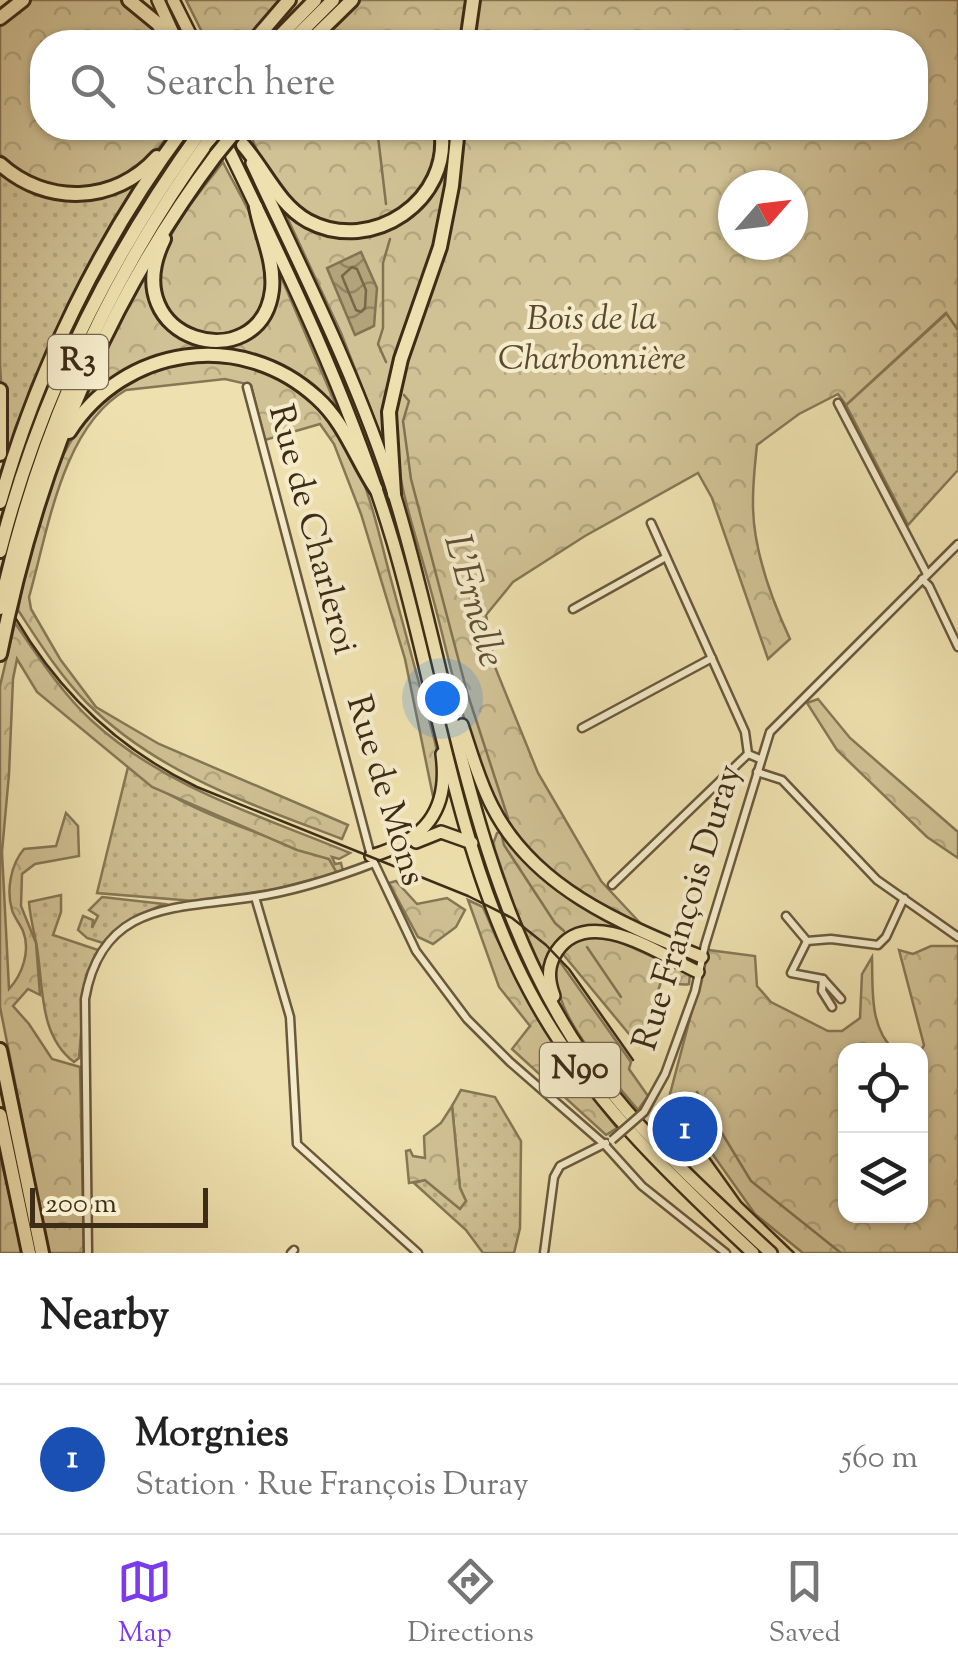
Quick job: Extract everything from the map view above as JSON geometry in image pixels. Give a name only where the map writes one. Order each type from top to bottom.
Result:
[{"type":"highway","points":[[0,18],[23,0]]},
{"type":"highway","points":[[129,0],[164,30]]},
{"type":"highway","points":[[150,0],[168,24]]},
{"type":"highway","points":[[158,0],[170,30]]},
{"type":"highway","points":[[266,29],[289,0]]},
{"type":"highway","points":[[266,29],[297,0]]},
{"type":"highway","points":[[286,30],[315,0]]},
{"type":"highway","points":[[303,30],[334,0]]},
{"type":"highway","points":[[321,30],[352,0]]},
{"type":"highway","points":[[469,30],[474,0]]},
{"type":"highway","points":[[175,2],[188,30]]},
{"type":"highway","name":"R3","points":[[0,551],[30,450],[75,338],[132,231],[201,140]]},
{"type":"highway","name":"R3","points":[[0,608],[30,489],[78,360],[142,238],[202,140]]},
{"type":"highway","name":"N90","points":[[224,140],[330,368],[376,489],[472,843],[508,946],[530,992],[580,1070],[650,1155],[753,1253]]},
{"type":"highway","points":[[0,654],[24,554],[57,451],[98,347],[165,224],[227,140]]},
{"type":"highway","name":"N90","points":[[241,140],[337,346],[394,494],[498,883],[521,941],[563,1024],[608,1089],[658,1146],[770,1253]]},
{"type":"highway","points":[[243,145],[295,212],[326,228],[357,231],[387,224],[423,198],[438,168],[442,140]]},
{"type":"highway","points":[[394,494],[389,412],[401,359],[440,247],[457,140]]},
{"type":"highway","points":[[0,164],[28,185],[78,196],[129,182],[173,142]]},
{"type":"highway","points":[[0,502],[19,442],[64,333],[108,248],[173,142]]},
{"type":"highway","points":[[180,206],[155,267],[156,302],[172,326],[195,339],[212,342],[226,340],[252,326],[270,300],[272,268],[256,207]]},
{"type":"highway","points":[[57,451],[88,405],[120,379],[158,361],[218,354],[272,368],[318,399],[344,430],[376,489]]},
{"type":"highway","points":[[0,390],[0,454]]},
{"type":"highway","points":[[444,676],[484,790],[522,850],[580,899],[702,958]]},
{"type":"highway","points":[[372,859],[418,835],[436,812],[444,784],[442,730]]},
{"type":"highway","points":[[372,859],[407,848],[428,834],[441,832],[472,843]]},
{"type":"highway","points":[[563,1024],[550,986],[550,963],[560,946],[583,930],[612,933],[698,972]]},
{"type":"highway","points":[[0,1050],[42,1253]]},
{"type":"highway","points":[[0,1115],[29,1253]]},
{"type":"street","name":"Rue de Charleroi","points":[[247,387],[326,685]]},
{"type":"street","points":[[838,402],[958,647]]},
{"type":"street","points":[[651,522],[745,732],[748,754]]},
{"type":"street","name":"Rue François Duray","points":[[544,1253],[554,1178],[560,1166],[608,1142],[644,1112],[665,1074],[695,991],[760,758],[777,724],[958,544]]},
{"type":"street","points":[[572,610],[666,558]]},
{"type":"street","points":[[582,728],[712,658]]},
{"type":"street","name":"Rue de Mons","points":[[326,685],[372,859],[416,951],[443,990],[510,1062],[608,1142],[642,1186],[726,1253]]},
{"type":"street","points":[[748,754],[760,758]]},
{"type":"street","points":[[612,885],[748,754]]},
{"type":"street","points":[[756,772],[782,780],[877,880],[958,937]]},
{"type":"street","points":[[88,1253],[85,999],[98,958],[116,935],[143,915],[172,906],[255,897],[328,879],[372,859]]},
{"type":"street","points":[[255,897],[290,1017],[298,1144],[418,1253]]},
{"type":"street","points":[[807,941],[832,939],[878,944],[886,937],[904,898]]},
{"type":"street","points":[[786,916],[807,941]]},
{"type":"street","points":[[807,941],[791,973],[823,979],[841,999]]},
{"type":"street","points":[[823,979],[822,991],[832,1007]]},
{"type":"green space","points":[[32,0],[120,0],[152,24],[156,30],[30,30],[30,140],[165,140],[148,160],[120,180],[84,189],[30,177],[0,154],[0,26]]},
{"type":"green space","points":[[186,0],[283,0],[254,30],[201,30]]},
{"type":"green space","points":[[361,0],[471,0],[466,30],[330,30]]},
{"type":"green space","name":"Bois de la Charbonnière","points":[[479,0],[958,0],[958,330],[946,313],[846,405],[838,394],[799,414],[757,445],[753,494],[759,554],[790,639],[768,659],[712,498],[698,473],[585,536],[513,582],[486,615],[495,667],[538,773],[601,881],[642,925],[576,889],[532,854],[487,783],[464,720],[401,481],[395,436],[397,396],[407,356],[447,239],[462,140],[928,140],[928,30],[475,30]]},
{"type":"green space","points":[[253,140],[436,140],[431,170],[406,204],[381,220],[356,226],[332,223],[310,213],[289,197]]},
{"type":"green space","points":[[442,140],[453,140],[444,212],[385,413],[384,443],[341,333],[279,200],[291,212],[355,234],[427,198]]},
{"type":"green space","points":[[223,162],[260,236],[268,283],[260,310],[244,327],[223,335],[201,334],[181,324],[166,307],[159,282],[164,252],[175,228]]},
{"type":"green space","points":[[0,166],[145,174],[105,242],[2,476],[5,448],[0,364]]},
{"type":"green space","points":[[154,254],[151,293],[190,341],[252,332],[276,265],[344,424],[272,364],[157,358],[74,417]]},
{"type":"green space","points":[[947,313],[958,330],[958,470],[908,525],[846,405]]},
{"type":"green space","points":[[208,359],[253,369],[294,387],[318,406],[347,445],[367,491],[435,742],[440,766],[435,806],[405,659],[361,514],[334,444],[320,424],[265,440],[251,385],[225,379],[126,390],[104,407],[72,454],[61,483],[29,597],[31,609],[60,659],[96,707],[159,744],[348,825],[342,839],[207,784],[144,749],[77,693],[18,610],[37,524],[51,483],[69,445],[93,412],[123,385],[161,367]]},
{"type":"green space","points":[[15,623],[70,698],[91,720],[149,764],[214,798],[350,853],[339,859],[332,857],[335,864],[341,863],[343,871],[337,873],[329,859],[297,850],[152,787],[37,692],[17,659],[2,852],[9,989],[26,954],[23,931],[10,902],[13,870],[24,849],[56,846],[66,813],[78,826],[79,856],[35,864],[22,874],[21,906],[36,943],[40,995],[28,989],[13,1006],[52,1059],[80,1067],[84,1253],[49,1253],[0,1007],[0,686]]},
{"type":"green space","points":[[818,699],[850,738],[958,832],[958,858],[927,837],[837,750],[807,703]]},
{"type":"green space","points":[[128,767],[198,809],[329,859],[337,873],[276,889],[194,901],[97,893]]},
{"type":"green space","points":[[503,831],[531,865],[695,963],[691,965],[609,929],[576,930],[546,979],[516,911],[493,844],[497,833]]},
{"type":"green space","points":[[396,881],[417,904],[447,898],[465,910],[456,927],[433,944],[418,937],[389,883]]},
{"type":"green space","points":[[61,895],[61,912],[53,935],[98,950],[86,975],[79,1058],[74,1062],[62,1050],[48,1022],[29,902]]},
{"type":"green space","points":[[102,897],[164,904],[129,920],[103,943],[78,930],[83,916],[93,920],[92,928],[98,916],[89,910]]},
{"type":"green space","points":[[468,900],[483,907],[510,967],[542,1023],[617,1128],[606,1135],[512,1049],[530,1026],[499,987]]},
{"type":"green space","points":[[580,937],[612,938],[690,974],[689,984],[661,982],[639,1046],[562,953]]},
{"type":"green space","points":[[931,946],[958,946],[958,1253],[803,1253],[755,1214],[670,1094],[708,950],[755,956],[757,986],[771,1002],[828,1031],[842,1031],[860,1018],[862,974],[872,957],[876,1019],[888,1043],[838,1043],[838,1223],[928,1223],[928,1043],[923,1043],[899,950],[913,954]]},
{"type":"green space","points":[[558,959],[631,1062],[629,1069],[648,1096],[638,1110],[569,1018],[556,977]]},
{"type":"green space","points":[[461,1090],[495,1097],[521,1141],[520,1228],[514,1253],[483,1253],[466,1230],[414,1183],[425,1180],[459,1208],[466,1201],[460,1188],[452,1106]]},
{"type":"green space","points":[[452,1106],[460,1188],[466,1201],[460,1209],[425,1180],[409,1183],[406,1151],[425,1158],[424,1136],[441,1123]]},
{"type":"green space","points":[[0,1155],[23,1253],[0,1253]]},
{"type":"water","points":[[361,252],[377,288],[374,326],[355,335],[327,268]]},
{"type":"waterway","name":"L'Ernelle","points":[[378,140],[386,204]]},
{"type":"waterway","name":"L'Ernelle","points":[[386,362],[378,344],[383,328],[383,263],[390,239]]},
{"type":"waterway","name":"L'Ernelle","points":[[404,395],[409,401],[403,421],[411,479],[467,692],[508,818]]},
{"type":"waterway","name":"L'Ernelle","points":[[502,837],[555,923],[564,931]]},
{"type":"waterway","name":"L'Ernelle","points":[[587,947],[621,997]]},
{"type":"waterway","name":"L'Ernelle","points":[[697,1092],[751,1181],[841,1253]]},
{"type":"tram line","points":[[16,619],[72,694],[117,737],[169,772],[197,787],[468,896],[512,918],[569,969],[633,1060]]},
{"type":"tram line","points":[[708,1156],[741,1202],[794,1253]]},
{"type":"place","name":"Morgnies","points":[[685,1129]]}]
